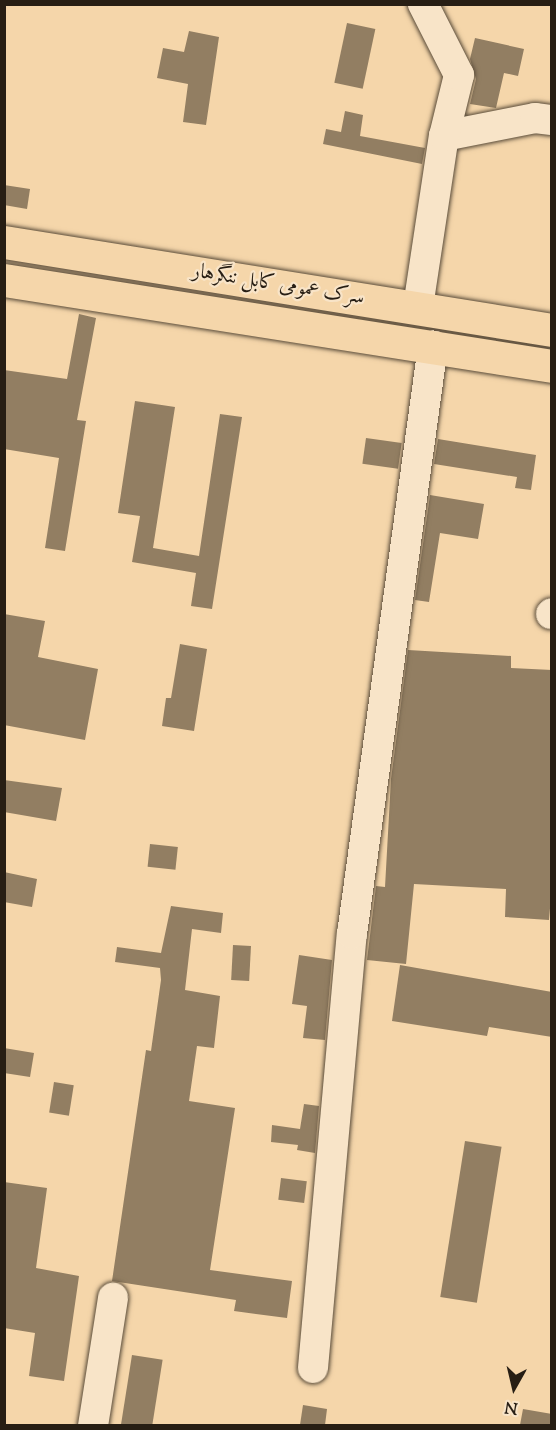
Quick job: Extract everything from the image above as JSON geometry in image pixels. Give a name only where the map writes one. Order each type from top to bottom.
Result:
[{"type":"highway","name":"سرک عمومی کابل ننگرهار","points":[[4,242],[552,330]]},
{"type":"highway","name":"سرک عمومی کابل ننگرهار","points":[[4,280],[552,366]]},
{"type":"highway","points":[[273,321],[278,285]]},
{"type":"lane","points":[[418,307],[444,136],[459,75],[423,4]]},
{"type":"lane","points":[[444,136],[535,118],[552,120]]},
{"type":"lane","points":[[313,1368],[352,934],[433,346]]},
{"type":"lane","points":[[93,1425],[113,1298]]},
{"type":"building","points":[[347,23],[375,29],[363,89],[334,83]]},
{"type":"building","points":[[189,31],[219,37],[206,125],[183,122],[188,84],[157,78],[163,48],[184,52]]},
{"type":"building","points":[[475,38],[524,49],[518,76],[504,73],[496,108],[470,104],[476,79],[470,59]]},
{"type":"building","points":[[345,111],[363,115],[360,136],[425,148],[422,164],[323,144],[326,129],[341,132]]},
{"type":"building","points":[[4,185],[30,189],[27,209],[4,205]]},
{"type":"building","points":[[79,314],[96,318],[77,420],[86,421],[65,551],[45,548],[59,458],[4,449],[4,370],[67,379]]},
{"type":"building","points":[[135,401],[175,407],[153,548],[199,556],[220,414],[242,417],[212,609],[191,606],[196,573],[132,562],[140,516],[118,513]]},
{"type":"building","points":[[366,438],[402,443],[398,469],[362,464]]},
{"type":"building","points":[[438,439],[536,455],[531,490],[515,488],[517,477],[434,464]]},
{"type":"building","points":[[430,495],[484,504],[478,539],[440,533],[429,602],[415,600]]},
{"type":"building","points":[[4,614],[45,621],[38,657],[98,669],[85,740],[4,725]]},
{"type":"building","points":[[180,644],[207,649],[194,731],[162,726],[166,698],[171,698]]},
{"type":"building","points":[[408,650],[511,656],[511,668],[552,670],[552,885],[549,920],[505,917],[506,889],[414,884],[406,964],[367,960],[376,886],[385,887],[391,779]]},
{"type":"building","points":[[4,780],[62,788],[56,821],[4,812]]},
{"type":"building","points":[[150,844],[178,847],[175,870],[148,867]]},
{"type":"building","points":[[4,872],[37,879],[32,907],[4,902]]},
{"type":"building","points":[[171,906],[223,913],[221,933],[192,929],[185,990],[220,996],[214,1048],[197,1046],[189,1101],[235,1108],[210,1270],[292,1281],[287,1318],[234,1311],[236,1300],[112,1281],[146,1050],[151,1051],[161,980],[160,968],[115,962],[117,947],[161,953]]},
{"type":"building","points":[[233,945],[251,946],[249,981],[231,980]]},
{"type":"building","points":[[299,955],[332,960],[325,1040],[303,1038],[307,1006],[292,1004]]},
{"type":"building","points":[[400,965],[552,992],[552,1037],[489,1027],[487,1036],[392,1021]]},
{"type":"building","points":[[4,1048],[34,1053],[30,1077],[4,1073]]},
{"type":"building","points":[[54,1082],[74,1085],[69,1116],[49,1113]]},
{"type":"building","points":[[304,1104],[319,1106],[315,1153],[297,1150],[298,1145],[271,1142],[272,1125],[300,1129]]},
{"type":"building","points":[[465,1141],[502,1147],[477,1303],[440,1297]]},
{"type":"building","points":[[281,1178],[307,1181],[304,1203],[278,1200]]},
{"type":"building","points":[[4,1182],[47,1188],[36,1268],[79,1276],[64,1381],[29,1376],[35,1333],[4,1328]]},
{"type":"building","points":[[132,1355],[163,1360],[152,1426],[121,1425]]},
{"type":"building","points":[[303,1405],[327,1409],[325,1425],[300,1425]]},
{"type":"building","points":[[523,1409],[552,1414],[552,1425],[520,1425]]}]
